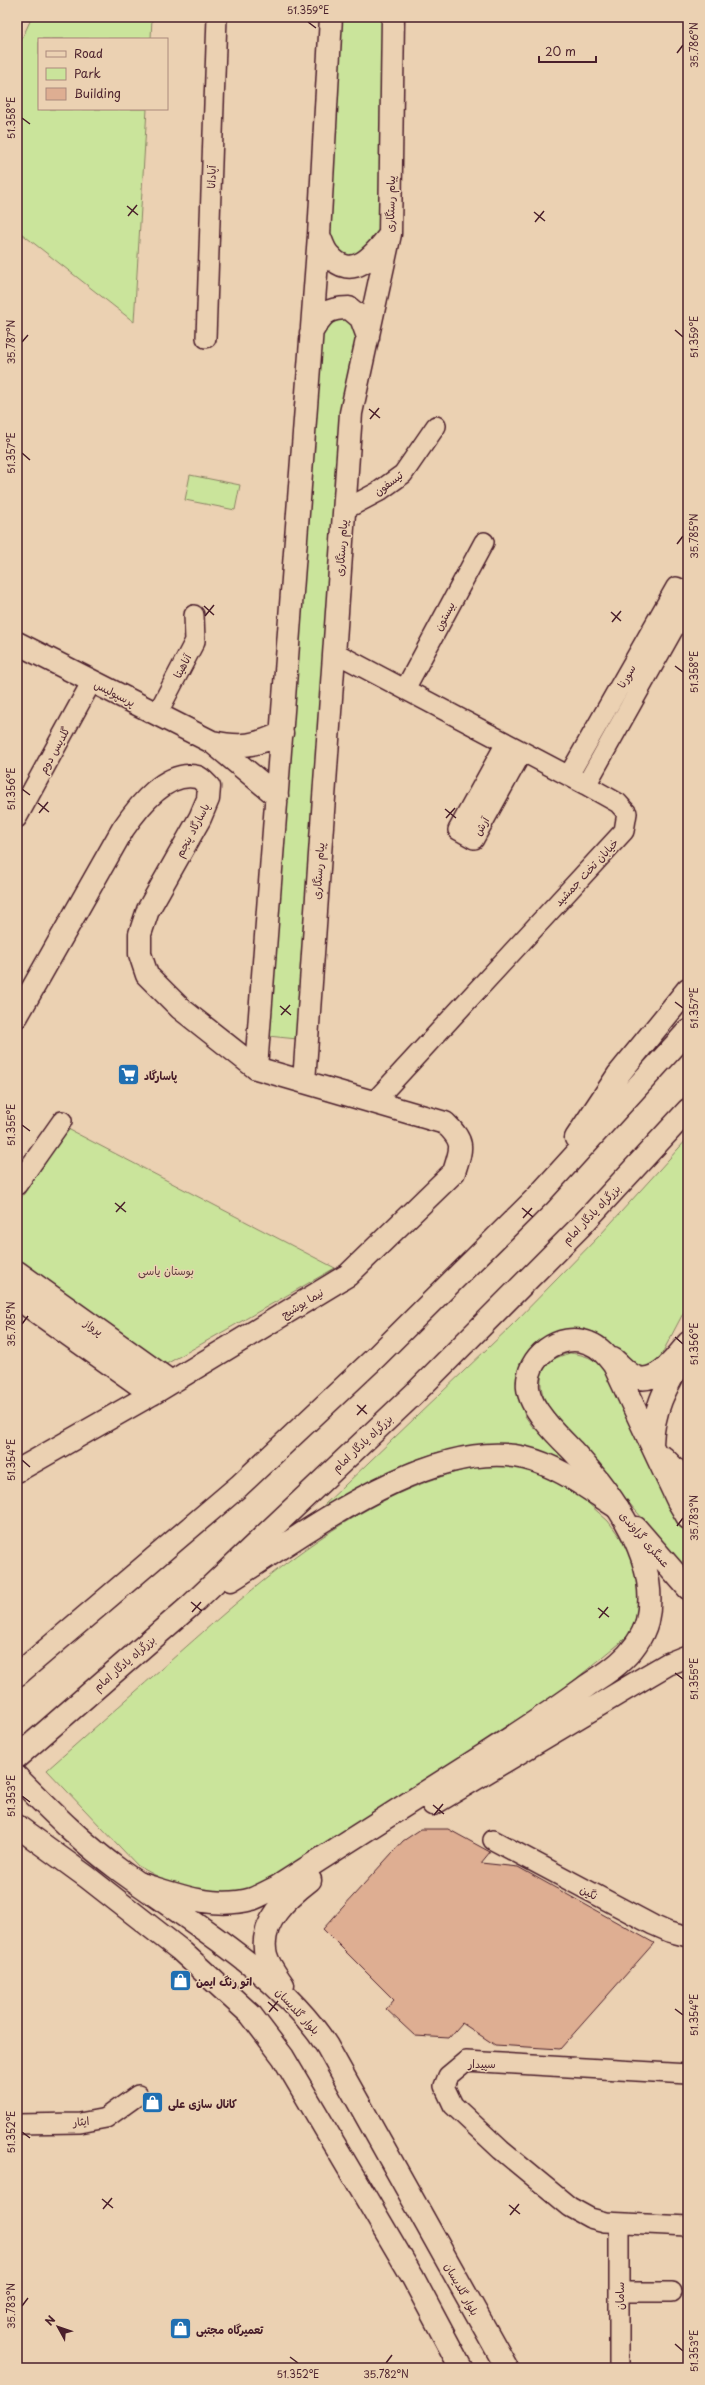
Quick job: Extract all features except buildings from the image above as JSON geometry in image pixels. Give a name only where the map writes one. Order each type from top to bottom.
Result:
[{"type":"main road","points":[[256,1068],[319,236],[331,17]]},
{"type":"main road","name":"پیام رستگاری","points":[[304,1082],[351,413],[390,234],[392,17]]},
{"type":"main road","points":[[319,236],[329,255],[341,265],[358,266],[373,256],[390,234]]},
{"type":"main road","points":[[312,333],[320,316],[334,308],[349,308],[361,318],[368,337]]},
{"type":"main road","name":"پرسپولیس","points":[[17,643],[212,742],[277,796]]},
{"type":"main road","name":"پرسپولیس","points":[[212,742],[236,747],[260,743],[282,733]]},
{"type":"main road","name":"پاسارگاد پنجم","points":[[17,1016],[123,829],[140,805],[160,787],[183,777],[198,777],[209,786],[208,799],[200,818],[148,910],[140,934],[140,954],[148,975],[180,1008],[256,1068]]},
{"type":"main road","points":[[538,1196],[618,1075],[688,988]]},
{"type":"main road","points":[[17,1675],[239,1486],[376,1357],[538,1196],[688,1031]]},
{"type":"main road","name":"نیما یوشیج","points":[[17,1471],[152,1394],[348,1275],[454,1172],[461,1152],[458,1135],[444,1123],[256,1068]]},
{"type":"main road","name":"بزرگراه یادگار امام","points":[[17,1757],[190,1606],[415,1393],[580,1227],[688,1110]]},
{"type":"main road","name":"پرواز","points":[[17,1272],[171,1382]]},
{"type":"main road","name":"پرواز","points":[[17,1298],[152,1394]]},
{"type":"main road","points":[[138,1883],[204,1902],[231,1902],[258,1896],[277,1887],[524,1729],[619,1663],[643,1633],[651,1596],[646,1568],[618,1508],[585,1464],[550,1427],[534,1405],[528,1389],[530,1371],[539,1355],[553,1344],[571,1340],[589,1342],[604,1352],[631,1375],[638,1378],[648,1378],[662,1371],[688,1343]]},
{"type":"main road","points":[[688,1348],[657,1408],[653,1424],[652,1446],[688,1482]]},
{"type":"main road","points":[[604,1352],[614,1365],[688,1518]]},
{"type":"main road","points":[[190,1606],[344,1509],[419,1471],[449,1461],[499,1455],[523,1458],[547,1465],[618,1508]]},
{"type":"main road","name":"عسگری گراوندی","points":[[618,1508],[688,1588]]},
{"type":"main road","points":[[303,2014],[271,1967],[264,1945],[269,1924],[292,1894],[330,1864],[656,1671],[688,1656]]},
{"type":"main road","name":"بلوار گلدیسان","points":[[17,1777],[96,1852],[251,1966],[303,2014],[327,2046],[500,2364]]},
{"type":"main road","points":[[17,1826],[87,1877],[179,1949],[251,2014],[287,2064],[412,2276],[461,2368]]},
{"type":"street","name":"آپادانا","points":[[206,338],[217,17]]},
{"type":"street","name":"تیسفون","points":[[344,510],[378,492],[403,474],[436,426]]},
{"type":"street","name":"بیستون","points":[[405,690],[484,542]]},
{"type":"street","name":"سورنا","points":[[568,775],[676,587],[688,592]]},
{"type":"street","name":"سورنا","points":[[586,785],[688,603]]},
{"type":"street","name":"آناهیتا","points":[[157,714],[195,641],[194,615]]},
{"type":"street","name":"خیابان تخت جمشید","points":[[334,652],[514,748],[568,775],[618,803],[627,813],[624,831],[373,1103]]},
{"type":"street","name":"گلدیس دوم","points":[[17,818],[92,681]]},
{"type":"street","points":[[17,1185],[62,1121]]},
{"type":"street","name":"نگین","points":[[493,1840],[653,1925],[688,1937]]},
{"type":"street","name":"سپیدار","points":[[688,2074],[466,2061],[448,2076],[444,2086],[453,2105],[501,2150],[570,2207],[590,2218],[619,2224],[688,2226]]},
{"type":"street","name":"ایثار","points":[[17,2124],[80,2122],[106,2118],[138,2095]]},
{"type":"street","name":"سامان","points":[[619,2224],[619,2368]]},
{"type":"street","points":[[619,2292],[672,2292]]},
{"type":"green space","points":[[32,17],[152,17],[151,38],[38,38],[38,110],[147,110],[134,322],[17,230],[17,49]]},
{"type":"green space","points":[[340,17],[384,17],[382,233],[356,258],[341,254],[326,231]]},
{"type":"green space","points":[[338,316],[346,316],[361,336],[297,1039],[268,1036],[321,340],[327,326]]},
{"type":"green space","points":[[190,475],[240,485],[235,510],[185,500]]},
{"type":"green space","name":"بوستان یاسی","points":[[68,1129],[335,1268],[161,1367],[17,1258],[17,1204]]},
{"type":"green space","points":[[688,1138],[688,1304],[657,1363],[646,1368],[631,1367],[600,1335],[571,1330],[528,1353],[520,1367],[516,1381],[518,1395],[525,1416],[532,1426],[561,1449],[593,1487],[475,1447],[439,1452],[409,1462],[321,1508],[512,1325],[601,1234]]},
{"type":"green space","points":[[570,1353],[588,1357],[593,1360],[601,1366],[609,1377],[688,1537],[688,1571],[548,1408],[541,1386],[543,1372],[552,1360]]},
{"type":"green space","points":[[497,1465],[523,1465],[569,1486],[608,1521],[632,1553],[640,1569],[639,1610],[630,1633],[619,1644],[572,1682],[518,1722],[339,1838],[261,1883],[243,1890],[226,1893],[200,1892],[170,1883],[138,1866],[47,1770],[244,1597],[278,1569],[351,1519],[390,1498],[430,1481],[472,1468]]},
{"type":"place","name":"پاسارگاد","points":[[129,1075]]},
{"type":"place","name":"اتو رنگ ایمن","points":[[180,1981]]},
{"type":"place","name":"کانال سازی علی","points":[[152,2103]]},
{"type":"place","name":"تعمیرگاه مجتبی","points":[[180,2329]]}]
